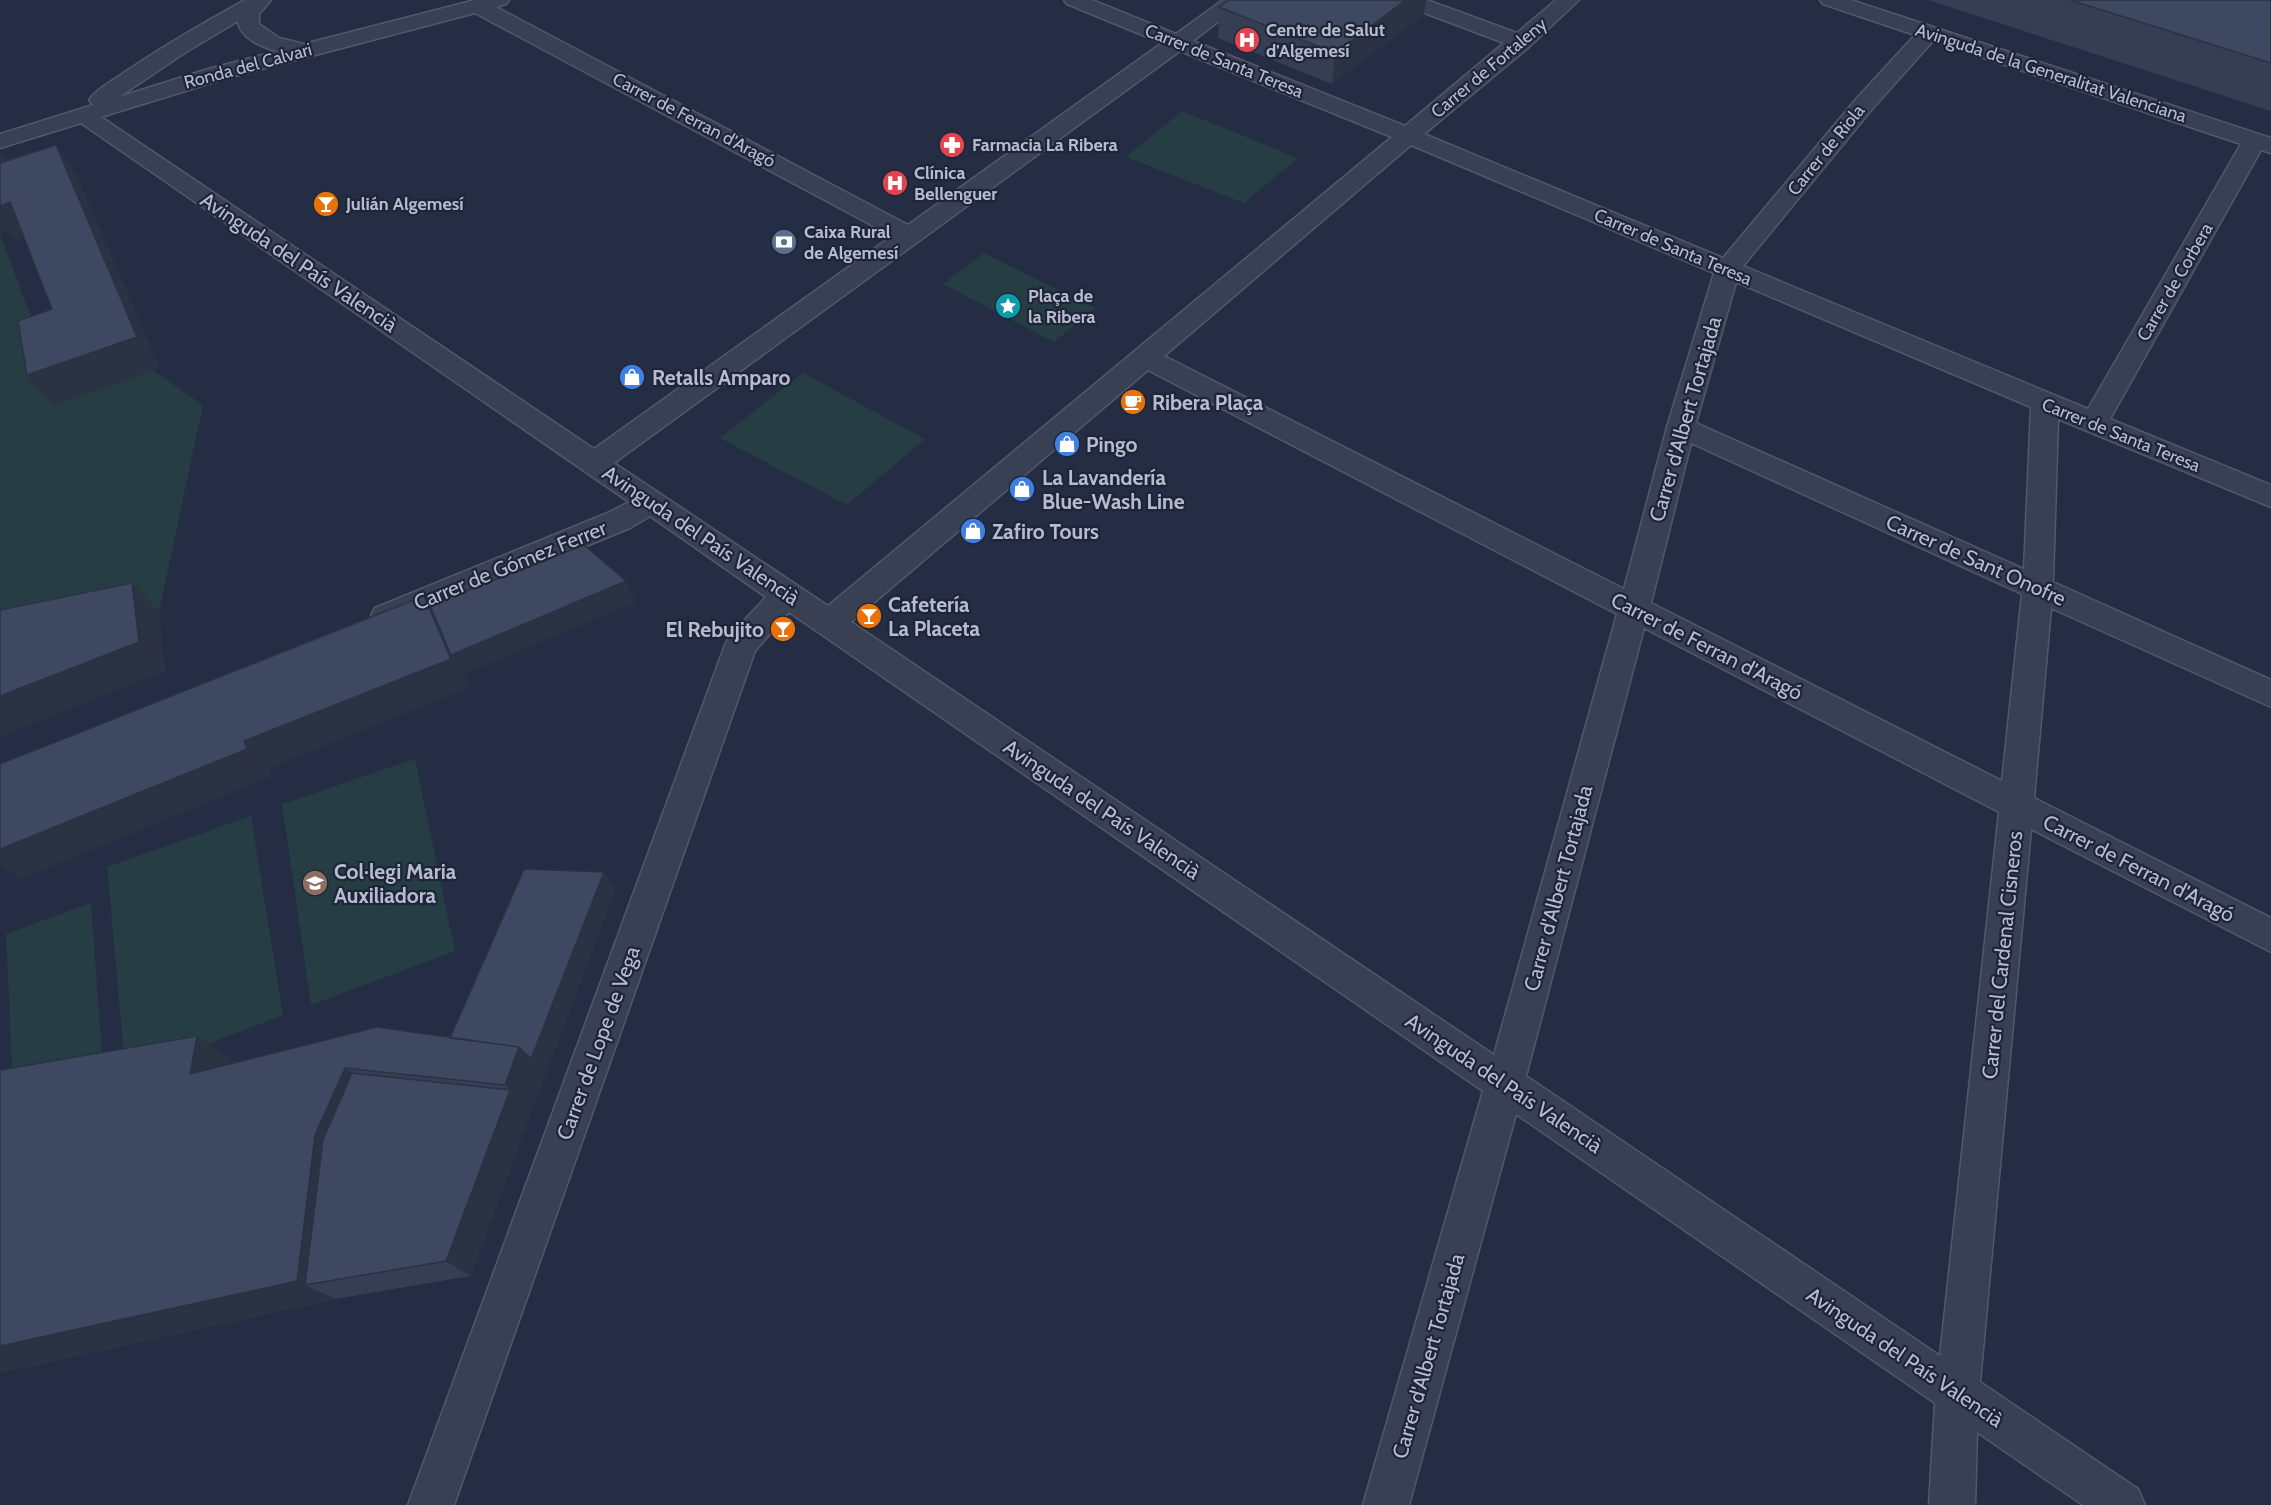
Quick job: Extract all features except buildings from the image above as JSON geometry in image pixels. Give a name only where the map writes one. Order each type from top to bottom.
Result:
[{"type":"street","name":"Carrer de Santa Teresa","points":[[1074,0],[1407,135],[2271,497]]},
{"type":"street","points":[[594,463],[1236,0]]},
{"type":"street","points":[[1408,0],[1521,42]]},
{"type":"street","name":"Carrer de Fortaleny","points":[[1407,135],[1569,0]]},
{"type":"street","name":"Avinguda de la Generalitat Valenciana","points":[[1830,0],[2263,143]]},
{"type":"street","points":[[259,1],[249,14],[248,25],[254,33],[274,45],[305,50]]},
{"type":"street","points":[[82,114],[147,65],[185,40],[259,1]]},
{"type":"street","name":"Ronda del Calvari","points":[[0,141],[216,74],[489,3]]},
{"type":"street","name":"Carrer de Ferran d'Aragó","points":[[489,3],[909,235]]},
{"type":"street","name":"Carrer de Riola","points":[[1727,270],[1865,103],[1929,32]]},
{"type":"street","name":"Avinguda del País Valencià","points":[[82,114],[2122,1505]]},
{"type":"street","points":[[829,623],[1407,135]]},
{"type":"street","name":"Carrer de Corbera","points":[[2094,423],[2263,143]]},
{"type":"street","name":"Carrer d'Albert Tortajada","points":[[1386,1505],[1634,609],[1681,427],[1727,270]]},
{"type":"street","name":"Carrer de Ferran d'Aragó","points":[[1143,356],[2271,936]]},
{"type":"street","name":"Carrer del Cardenal Cisneros","points":[[1952,1505],[1957,1391],[2018,806],[2038,588],[2045,404]]},
{"type":"street","name":"Carrer de Sant Onofre","points":[[1681,427],[2271,694]]},
{"type":"street","name":"Carrer de Gómez Ferrer","points":[[365,625],[620,520],[651,502]]},
{"type":"street","name":"Carrer de Lope de Vega","points":[[431,1505],[741,645],[787,594]]},
{"type":"shaded area","points":[[1182,111],[1298,158],[1244,203],[1126,157]]},
{"type":"shaded area","points":[[0,234],[44,352],[152,370],[203,405],[159,612],[0,645]]},
{"type":"shaded area","points":[[984,253],[1095,308],[1054,342],[943,284]]},
{"type":"shaded area","points":[[803,373],[925,439],[847,505],[720,438]]},
{"type":"shaded area","points":[[415,759],[455,951],[311,1005],[282,804]]},
{"type":"shaded area","points":[[251,816],[283,1015],[126,1076],[107,867]]},
{"type":"shaded area","points":[[91,903],[102,1054],[13,1090],[6,934]]},
{"type":"place","name":"Centre de Salut d'Algemesí","points":[[1247,40]]},
{"type":"place","name":"Farmacia La Ribera","points":[[952,145]]},
{"type":"place","name":"Clínica Bellenguer","points":[[895,183]]},
{"type":"place","name":"Julián Algemesí","points":[[326,204]]},
{"type":"place","name":"Caixa Rural de Algemesí","points":[[784,242]]},
{"type":"place","name":"Plaça de la Ribera","points":[[1008,306]]},
{"type":"place","name":"Retalls Amparo","points":[[632,377]]},
{"type":"place","name":"Ribera Plaça","points":[[1133,402]]},
{"type":"place","name":"Pingo","points":[[1067,444]]},
{"type":"place","name":"La Lavandería Blue-Wash Line","points":[[1022,489]]},
{"type":"place","name":"Zafiro Tours","points":[[973,531]]},
{"type":"place","name":"Cafetería La Placeta","points":[[869,616]]},
{"type":"place","name":"El Rebujito","points":[[783,629]]},
{"type":"place","name":"Col·legi Maria Auxiliadora","points":[[315,883]]}]
